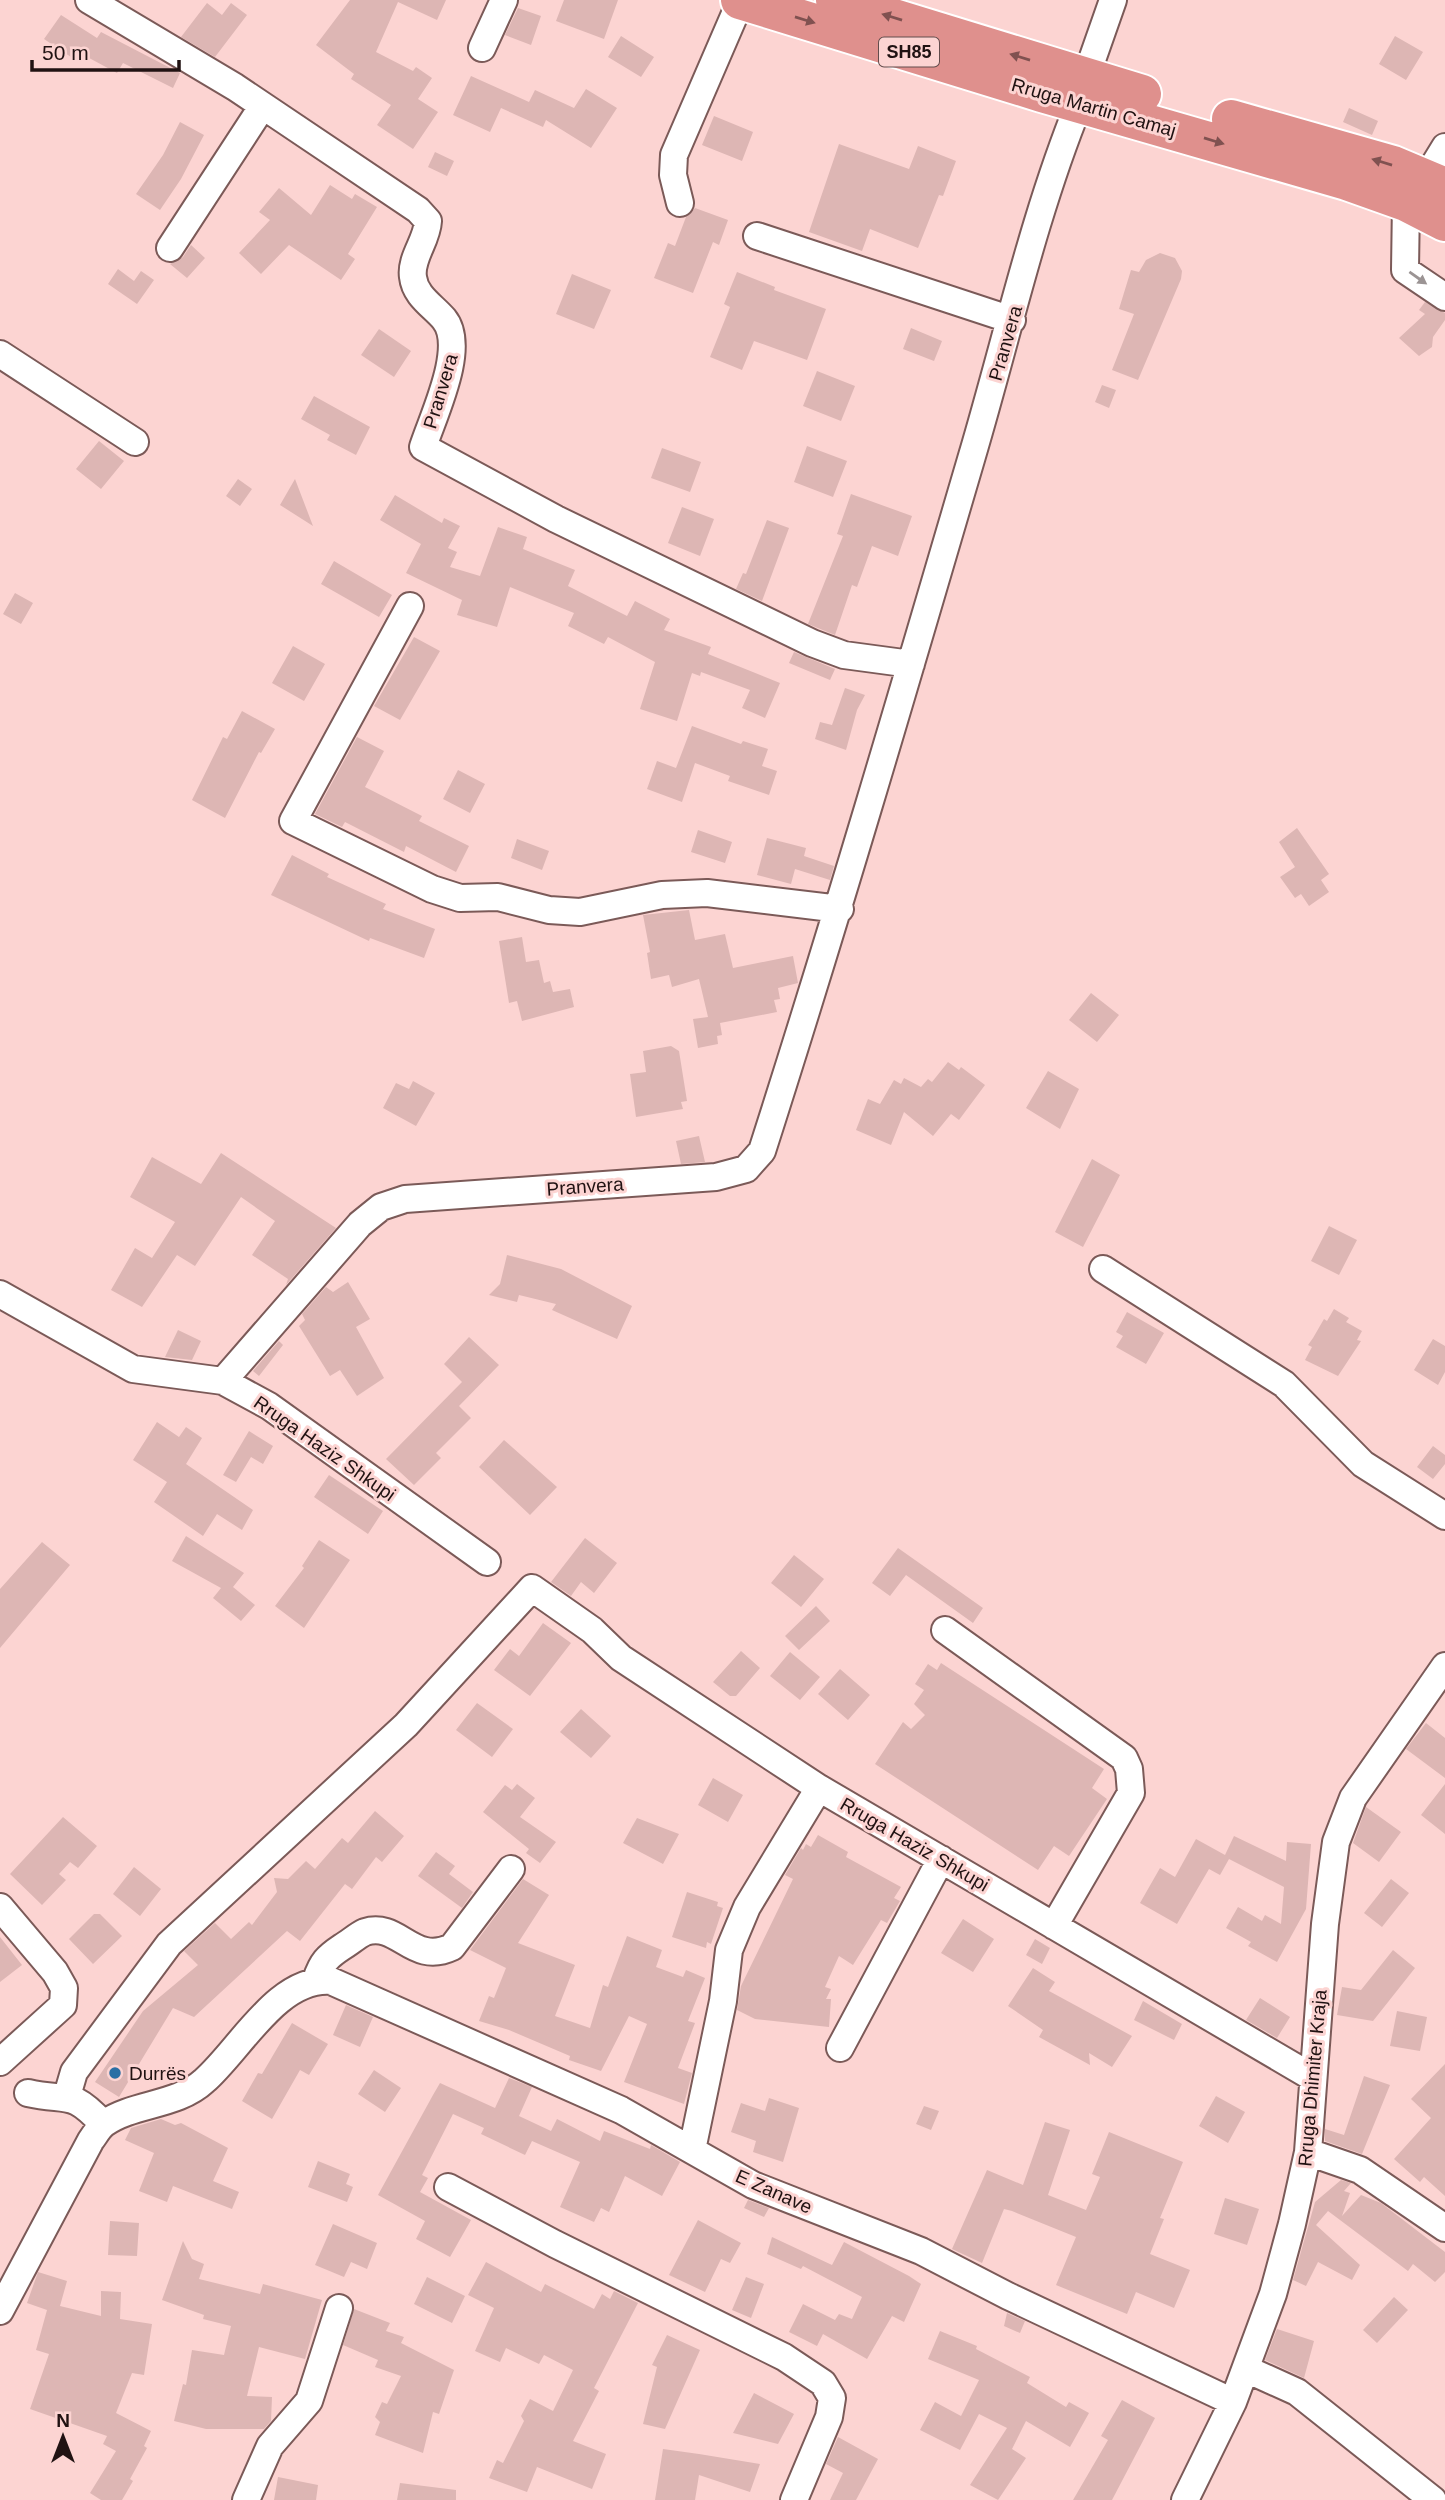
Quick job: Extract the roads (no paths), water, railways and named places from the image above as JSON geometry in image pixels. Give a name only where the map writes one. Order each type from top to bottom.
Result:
[{"type":"highway","name":"Rruga Martin Camaj","points":[[740,0],[1082,90],[1393,165],[1430,179],[1445,222]]},
{"type":"highway","name":"Rruga Martin Camaj","points":[[835,0],[1082,90]]},
{"type":"street","name":"Pranvera","points":[[89,0],[234,87],[418,210],[428,221],[427,235],[415,259],[412,275],[417,291],[446,321],[454,338],[452,358],[423,447],[555,519],[812,643],[844,655],[911,664]]},
{"type":"street","points":[[482,48],[504,0]]},
{"type":"street","points":[[680,203],[673,175],[674,155],[740,0]]},
{"type":"street","name":"Pranvera","points":[[223,1381],[360,1224],[381,1207],[405,1199],[716,1177],[747,1169],[762,1151],[840,909],[1012,320],[1047,188],[1113,0]]},
{"type":"street","points":[[170,247],[262,107]]},
{"type":"street","points":[[1430,179],[1405,270],[1445,297]]},
{"type":"street","points":[[757,236],[1012,320]]},
{"type":"street","points":[[0,354],[135,442]]},
{"type":"street","points":[[410,606],[293,821],[432,889],[460,898],[498,897],[549,910],[580,912],[683,892],[840,909]]},
{"type":"street","points":[[1103,1269],[1284,1384],[1363,1464],[1445,1516]]},
{"type":"street","name":"Rruga Haziz Shkupi","points":[[0,1294],[133,1369],[223,1381],[269,1406],[329,1452],[487,1562]]},
{"type":"street","name":"Rruga Haziz Shkupi","points":[[66,2096],[74,2071],[169,1944],[406,1725],[532,1588],[592,1630],[621,1658],[819,1788],[1312,2077]]},
{"type":"street","points":[[945,1630],[1124,1758],[1129,1769],[1131,1793],[1054,1926]]},
{"type":"street","name":"Rruga Dhimiter Kraja","points":[[1185,2500],[1233,2402],[1273,2294],[1308,2152],[1312,2077],[1336,1842],[1353,1798],[1445,1666]]},
{"type":"street","points":[[692,2150],[723,2001],[729,1950],[747,1907],[819,1788]]},
{"type":"street","points":[[841,2048],[941,1859]]},
{"type":"street","points":[[0,2311],[91,2140],[103,2124],[179,2096],[204,2082],[240,2039],[296,1987],[316,1980],[322,1961],[366,1932],[387,1933],[427,1953],[438,1953],[452,1947],[511,1869]]},
{"type":"street","points":[[0,1907],[55,1972],[64,1988],[63,2006],[0,2062]]},
{"type":"street","name":"E Zanave","points":[[316,1980],[331,1980],[621,2110],[753,2185],[921,2251],[1008,2296],[1233,2402]]},
{"type":"street","points":[[28,2093],[66,2096],[85,2104],[103,2124]]},
{"type":"street","points":[[1308,2152],[1360,2170],[1445,2228]]},
{"type":"street","points":[[448,2187],[555,2244],[784,2357],[823,2383],[832,2398],[829,2417],[793,2500]]},
{"type":"street","points":[[246,2500],[270,2446],[309,2401],[339,2308]]},
{"type":"street","points":[[1246,2369],[1297,2392],[1433,2500]]},
{"type":"place","name":"Durrës","points":[[115,2073]]}]
